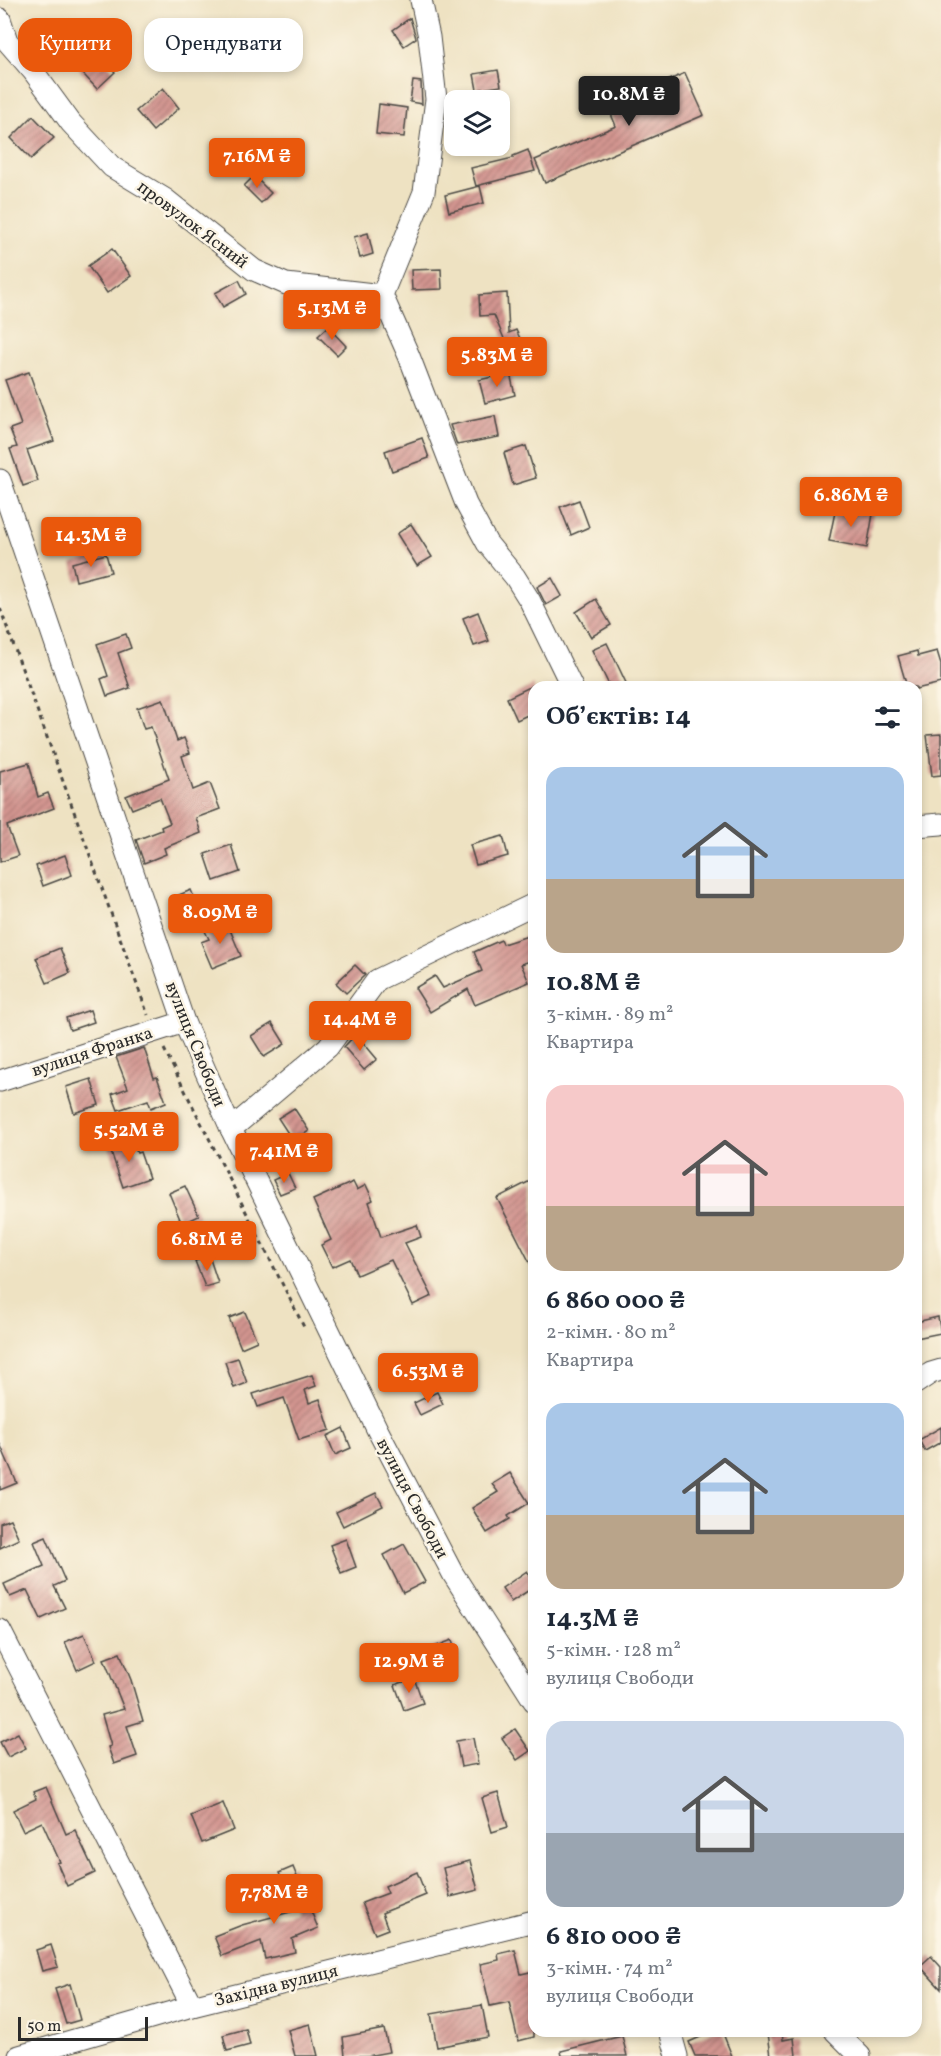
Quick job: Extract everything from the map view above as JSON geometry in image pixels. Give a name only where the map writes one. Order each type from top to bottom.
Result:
[{"type":"street","points":[[421,0],[429,37],[436,99],[424,192],[382,295],[409,356],[477,528],[531,601],[569,681]]},
{"type":"street","name":"провулок Ясний","points":[[0,19],[7,41],[33,71],[71,123],[112,167],[165,199],[255,270],[286,284],[382,295]]},
{"type":"street","name":"вулиця Свободи","points":[[0,480],[184,1022],[231,1129],[377,1429],[453,1574],[528,1692]]},
{"type":"street","points":[[922,826],[941,824]]},
{"type":"street","points":[[231,1129],[328,1047],[377,980],[528,907]]},
{"type":"street","name":"вулиця Франка","points":[[0,1081],[184,1022]]},
{"type":"street","points":[[922,1379],[941,1370]]},
{"type":"street","points":[[0,1630],[192,2006]]},
{"type":"street","name":"Західна вулиця","points":[[19,2056],[192,2006],[528,1922]]},
{"type":"street","points":[[672,2037],[677,2056]]},
{"type":"street","points":[[841,2037],[860,2056]]},
{"type":"path","points":[[0,608],[155,1031],[306,1332]]},
{"type":"building","points":[[410,18],[416,38],[404,46],[393,30]]},
{"type":"building","points":[[498,70],[501,86],[477,90],[474,74]]},
{"type":"building","points":[[81,72],[115,72],[97,89]]},
{"type":"building","points":[[685,73],[704,115],[545,183],[535,160],[616,126],[608,107]]},
{"type":"building","points":[[413,81],[421,82],[422,104],[410,102]]},
{"type":"building","points":[[163,88],[179,108],[153,131],[136,111]]},
{"type":"building","points":[[379,104],[407,108],[404,137],[376,134]]},
{"type":"building","points":[[33,116],[54,138],[31,159],[11,138]]},
{"type":"building","points":[[528,150],[535,171],[476,186],[471,168],[513,158]]},
{"type":"building","points":[[254,176],[271,193],[261,203],[244,186]]},
{"type":"building","points":[[480,186],[484,203],[449,212],[445,195]]},
{"type":"building","points":[[368,233],[373,254],[360,258],[354,237]]},
{"type":"building","points":[[112,249],[131,276],[107,293],[88,266]]},
{"type":"building","points":[[441,269],[442,289],[412,290],[411,270]]},
{"type":"building","points":[[239,280],[246,294],[223,307],[215,293]]},
{"type":"building","points":[[507,293],[509,333],[516,330],[525,349],[511,355],[494,315],[480,316],[479,295]]},
{"type":"building","points":[[328,327],[346,346],[337,355],[318,336]]},
{"type":"building","points":[[29,372],[54,441],[27,450],[38,481],[23,486],[10,449],[17,447],[10,429],[21,425],[5,380]]},
{"type":"building","points":[[510,373],[515,395],[485,403],[479,380]]},
{"type":"building","points":[[495,416],[499,437],[457,445],[450,425]]},
{"type":"building","points":[[422,438],[429,458],[392,471],[385,451]]},
{"type":"building","points":[[526,446],[536,478],[513,485],[504,453]]},
{"type":"building","points":[[579,500],[589,527],[571,535],[560,507]]},
{"type":"building","points":[[836,507],[873,514],[867,548],[829,541]]},
{"type":"building","points":[[411,524],[432,557],[417,566],[397,534]]},
{"type":"building","points":[[106,554],[111,572],[76,581],[72,563]]},
{"type":"building","points":[[552,578],[562,596],[546,605],[537,587]]},
{"type":"building","points":[[596,599],[611,625],[591,637],[576,612]]},
{"type":"building","points":[[478,612],[489,641],[474,646],[463,618]]},
{"type":"building","points":[[126,634],[131,648],[118,653],[130,688],[107,696],[101,679],[108,676],[97,644]]},
{"type":"building","points":[[607,643],[625,681],[607,681],[592,650]]},
{"type":"building","points":[[917,651],[918,656],[937,651],[941,664],[941,683],[922,688],[922,681],[905,681],[898,656]]},
{"type":"building","points":[[528,688],[528,715],[517,720],[507,698]]},
{"type":"building","points":[[163,699],[177,741],[184,738],[190,753],[182,756],[193,790],[210,783],[220,809],[196,818],[201,833],[164,848],[166,854],[144,863],[136,840],[162,830],[161,827],[170,823],[160,798],[132,809],[126,796],[169,779],[151,727],[144,729],[137,708]]},
{"type":"building","points":[[941,734],[941,775],[932,776],[927,735]]},
{"type":"building","points":[[29,763],[38,797],[48,793],[54,808],[7,826],[18,856],[0,862],[0,771]]},
{"type":"building","points":[[503,836],[508,856],[476,865],[470,845]]},
{"type":"building","points":[[231,845],[240,872],[214,881],[205,854]]},
{"type":"building","points":[[65,855],[72,875],[43,886],[36,866]]},
{"type":"building","points":[[191,890],[200,912],[187,917],[179,895]]},
{"type":"building","points":[[226,920],[241,956],[212,968],[201,942],[209,939],[204,929]]},
{"type":"building","points":[[528,936],[528,962],[521,964],[528,982],[475,1005],[468,989],[430,1012],[415,988],[435,976],[443,988],[482,971],[474,952],[501,940],[503,944]]},
{"type":"building","points":[[60,948],[70,973],[47,983],[36,958]]},
{"type":"building","points":[[355,965],[365,975],[346,993],[336,983]]},
{"type":"building","points":[[90,1010],[94,1022],[70,1030],[66,1018]]},
{"type":"building","points":[[272,1023],[285,1044],[264,1057],[251,1036]]},
{"type":"building","points":[[356,1034],[377,1059],[364,1070],[344,1047]]},
{"type":"building","points":[[144,1048],[154,1078],[157,1077],[166,1102],[151,1108],[148,1100],[118,1110],[112,1094],[128,1088],[116,1057]]},
{"type":"building","points":[[91,1079],[99,1105],[74,1113],[66,1087]]},
{"type":"building","points":[[294,1108],[309,1131],[293,1141],[278,1118]]},
{"type":"building","points":[[131,1138],[137,1153],[140,1152],[149,1178],[123,1187],[109,1146]]},
{"type":"building","points":[[288,1173],[295,1188],[280,1194],[273,1180]]},
{"type":"building","points":[[353,1182],[357,1190],[366,1185],[373,1200],[369,1202],[381,1237],[417,1225],[421,1237],[405,1243],[432,1296],[413,1305],[391,1260],[357,1275],[350,1259],[332,1267],[321,1245],[331,1240],[313,1200]]},
{"type":"building","points":[[528,1182],[528,1259],[497,1198]]},
{"type":"building","points":[[185,1186],[199,1216],[182,1224],[169,1193]]},
{"type":"building","points":[[209,1256],[218,1283],[205,1287],[195,1261]]},
{"type":"building","points":[[245,1312],[257,1341],[241,1348],[229,1318]]},
{"type":"building","points":[[938,1317],[941,1333],[922,1337],[922,1321]]},
{"type":"building","points":[[238,1358],[247,1383],[234,1388],[225,1362]]},
{"type":"building","points":[[312,1375],[316,1386],[305,1390],[309,1403],[320,1399],[330,1430],[299,1440],[284,1398],[258,1407],[253,1394]]},
{"type":"building","points":[[437,1392],[443,1404],[420,1415],[414,1403]]},
{"type":"building","points":[[941,1427],[941,1442],[925,1451],[922,1438]]},
{"type":"building","points":[[343,1428],[351,1448],[335,1455],[327,1436]]},
{"type":"building","points":[[0,1444],[17,1483],[0,1490]]},
{"type":"building","points":[[510,1473],[528,1504],[508,1516],[510,1519],[487,1533],[472,1508],[498,1492],[492,1484]]},
{"type":"building","points":[[376,1493],[383,1506],[343,1526],[336,1512]]},
{"type":"building","points":[[10,1519],[19,1539],[0,1548],[0,1523]]},
{"type":"building","points":[[46,1537],[65,1581],[54,1586],[65,1608],[41,1619],[27,1590],[10,1597],[4,1584],[44,1566],[34,1542]]},
{"type":"building","points":[[346,1539],[356,1567],[341,1573],[330,1545]]},
{"type":"building","points":[[404,1544],[425,1582],[403,1593],[384,1555]]},
{"type":"building","points":[[527,1571],[528,1573],[528,1591],[511,1602],[502,1588]]},
{"type":"building","points":[[84,1634],[96,1661],[77,1670],[65,1642]]},
{"type":"building","points":[[452,1640],[457,1654],[425,1666],[419,1653]]},
{"type":"building","points":[[120,1653],[143,1721],[127,1726],[137,1756],[114,1764],[102,1715],[124,1709],[104,1659]]},
{"type":"building","points":[[414,1678],[423,1703],[404,1710],[395,1685]]},
{"type":"building","points":[[515,1729],[528,1748],[528,1752],[517,1760],[502,1738]]},
{"type":"building","points":[[18,1733],[26,1748],[8,1757],[0,1742]]},
{"type":"building","points":[[473,1738],[478,1764],[461,1767],[456,1741]]},
{"type":"building","points":[[46,1787],[66,1834],[75,1830],[95,1873],[67,1886],[57,1863],[60,1862],[42,1822],[23,1831],[13,1810],[36,1799],[33,1792]]},
{"type":"building","points":[[498,1793],[508,1827],[492,1832],[482,1798]]},
{"type":"building","points":[[223,1803],[234,1830],[202,1843],[191,1816]]},
{"type":"building","points":[[470,1861],[478,1890],[450,1897],[443,1868]]},
{"type":"building","points":[[293,1867],[318,1928],[292,1939],[295,1952],[265,1959],[261,1941],[222,1956],[214,1936],[242,1925],[294,1911],[279,1873]]},
{"type":"building","points":[[417,1872],[426,1895],[382,1913],[388,1929],[375,1934],[362,1903],[388,1893],[385,1886]]},
{"type":"building","points":[[51,1945],[58,1967],[42,1971],[36,1950]]},
{"type":"building","points":[[515,1950],[521,1974],[528,1972],[528,2037],[534,2037],[518,2041],[509,2002],[490,2006],[480,1964],[499,1960],[498,1954]]},
{"type":"building","points":[[931,1956],[941,1967],[941,1989],[922,1968],[922,1964]]},
{"type":"building","points":[[70,1984],[80,2020],[66,2024],[55,1989]]},
{"type":"building","points":[[482,2005],[488,2037],[437,2047],[431,2014]]},
{"type":"building","points":[[310,2024],[318,2056],[295,2056],[288,2030]]},
{"type":"building","points":[[246,2029],[250,2045],[227,2051],[223,2035]]},
{"type":"building","points":[[384,2029],[389,2052],[367,2056],[345,2056],[343,2037]]},
{"type":"building","points":[[622,2037],[627,2056],[562,2056],[561,2051]]},
{"type":"building","points":[[700,2037],[724,2037],[732,2056],[695,2056],[689,2042]]},
{"type":"building","points":[[769,2037],[783,2037],[783,2040],[794,2038],[796,2056],[771,2056]]}]
